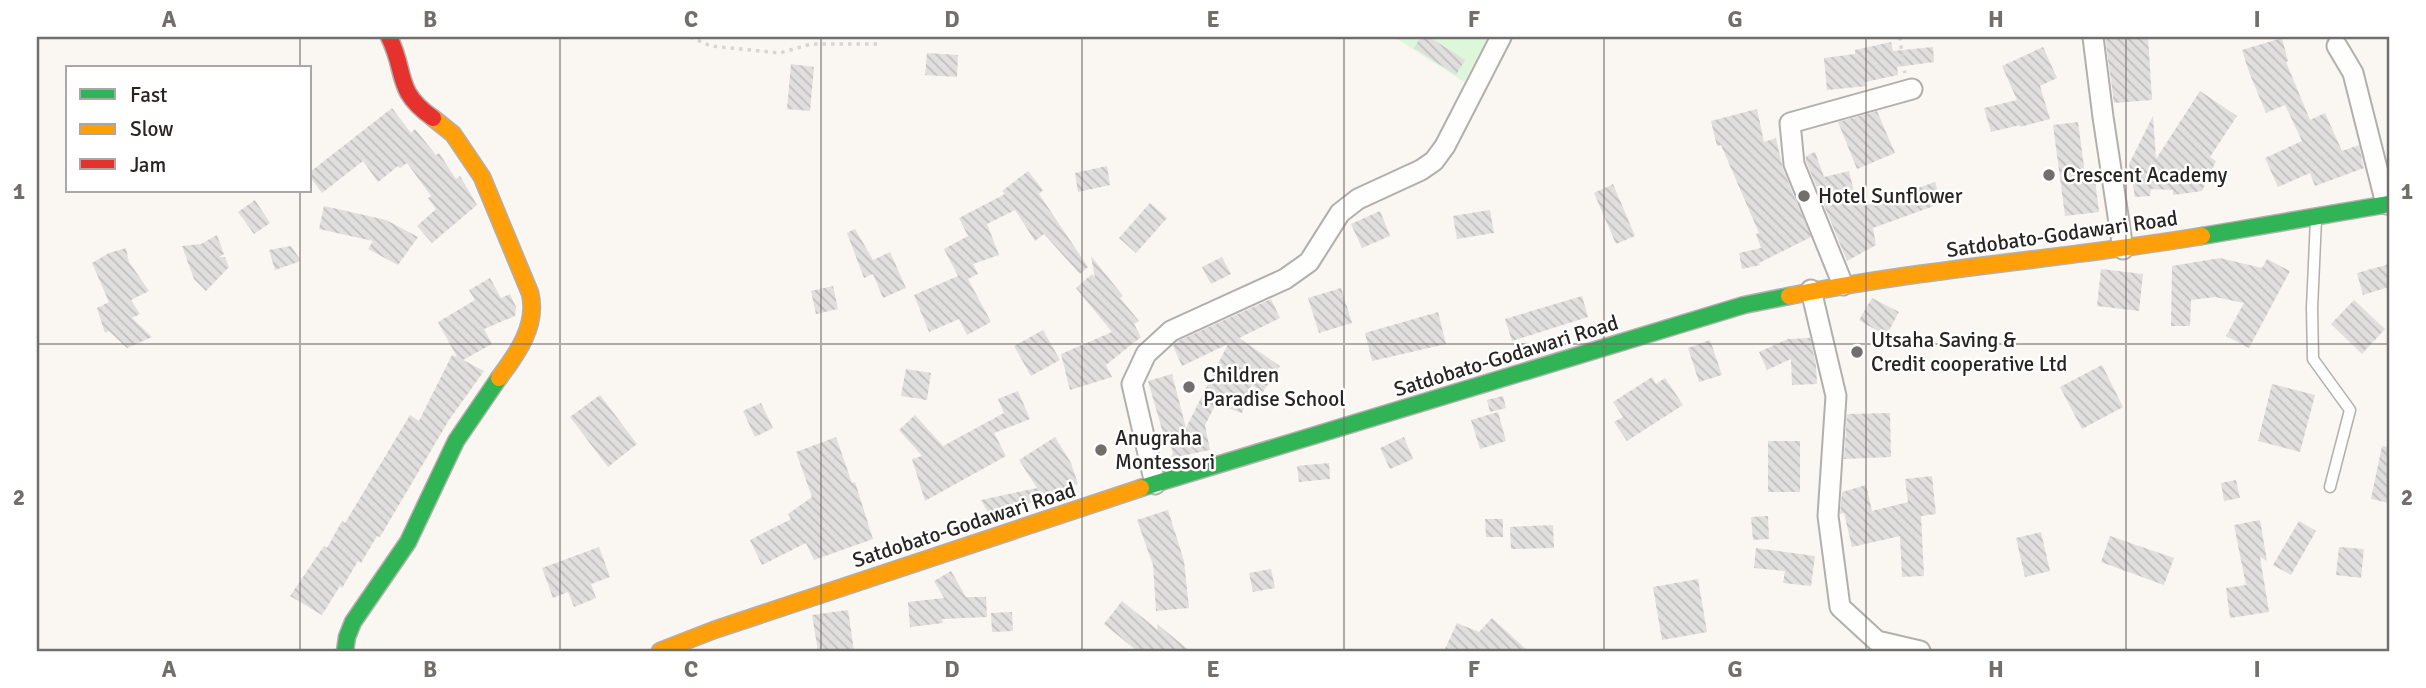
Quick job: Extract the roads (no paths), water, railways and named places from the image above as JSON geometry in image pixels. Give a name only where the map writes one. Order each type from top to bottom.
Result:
[{"type":"street","points":[[345,651],[353,622],[415,531],[462,430],[514,356],[528,327],[533,308],[496,208],[474,164],[446,126],[417,106],[408,96],[402,82],[396,51],[389,37]]},
{"type":"street","points":[[1155,484],[1132,384],[1146,354],[1171,331],[1285,279],[1309,262],[1340,214],[1358,200],[1434,162],[1445,146],[1501,37]]},
{"type":"street","points":[[2093,37],[2123,249]]},
{"type":"street","points":[[2337,46],[2353,73],[2388,204]]},
{"type":"street","points":[[1843,285],[1794,164],[1790,123],[1912,89]]},
{"type":"street","name":"Satdobato-Godawari Road","points":[[660,651],[713,630],[1155,484],[1744,304],[1843,285],[2123,249],[2388,204]]},
{"type":"street","points":[[1811,290],[1836,396],[1828,516],[1840,607],[1877,641],[1920,651]]},
{"type":"lane","points":[[2316,215],[2313,359],[2350,410],[2330,488]]},
{"type":"place","name":"Crescent Academy","points":[[2049,175]]},
{"type":"place","name":"Hotel Sunflower","points":[[1804,196]]},
{"type":"place","name":"Utsaha Saving & Credit cooperative Ltd","points":[[1857,352]]},
{"type":"place","name":"Children Paradise School","points":[[1189,387]]},
{"type":"place","name":"Anugraha Montessori","points":[[1101,450]]}]
